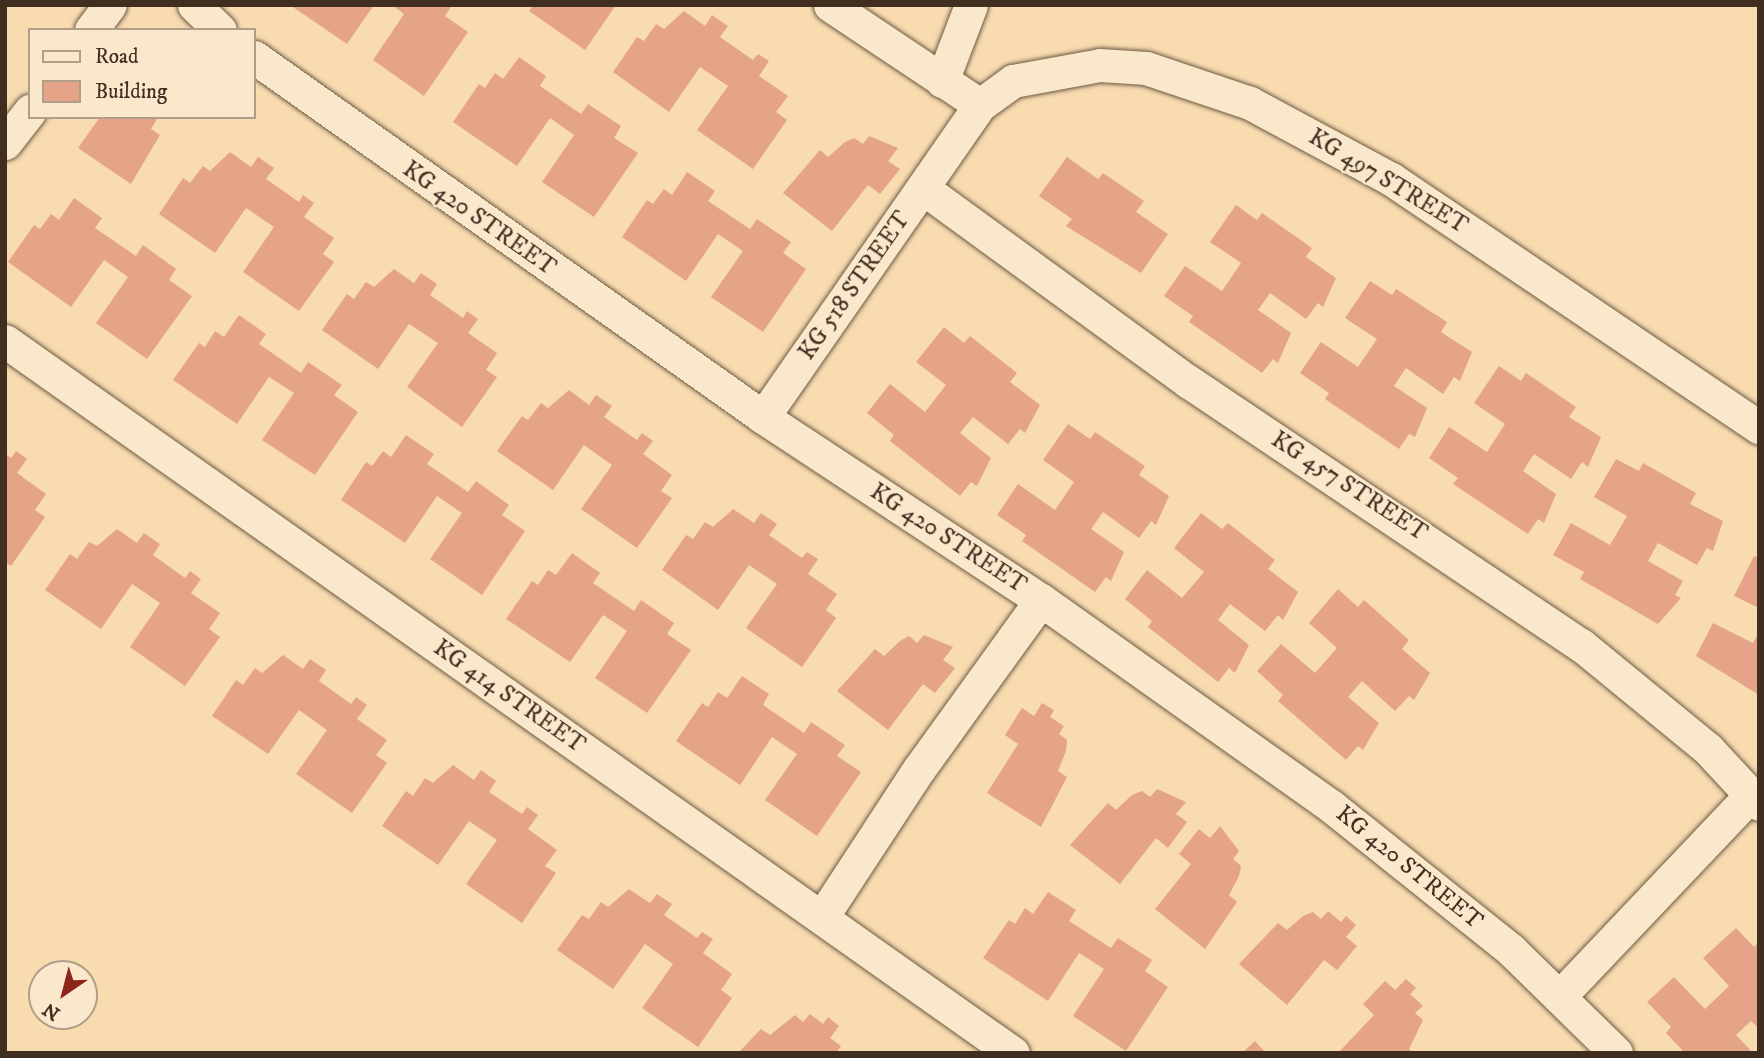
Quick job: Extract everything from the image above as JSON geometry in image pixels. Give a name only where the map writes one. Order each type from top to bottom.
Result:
[{"type":"street","points":[[93,28],[110,5]]},
{"type":"street","points":[[194,5],[218,28]]},
{"type":"street","points":[[830,5],[981,105]]},
{"type":"street","points":[[942,81],[971,5]]},
{"type":"street","name":"KG 420 STREET","points":[[256,58],[763,416],[1041,600],[1332,807],[1560,996],[1616,1053]]},
{"type":"street","name":"KG 497 STREET","points":[[981,105],[1013,82],[1100,65],[1146,68],[1250,103],[1391,179],[1759,427]]},
{"type":"street","name":"KG 518 STREET","points":[[763,416],[981,105]]},
{"type":"street","points":[[5,143],[28,114]]},
{"type":"street","name":"KG 457 STREET","points":[[923,189],[1189,382],[1581,645],[1707,748],[1755,799]]},
{"type":"street","name":"KG 414 STREET","points":[[5,341],[1013,1053]]},
{"type":"street","points":[[822,917],[919,769],[1041,600]]},
{"type":"street","points":[[1560,996],[1755,799]]},
{"type":"building","points":[[290,5],[374,5],[347,44]]},
{"type":"building","points":[[392,5],[452,5],[445,16],[468,32],[424,96],[373,60],[404,14]]},
{"type":"building","points":[[533,5],[616,5],[585,50],[529,11]]},
{"type":"building","points":[[684,11],[705,26],[712,15],[728,26],[720,37],[753,60],[758,54],[769,61],[759,76],[788,96],[776,112],[787,120],[753,169],[697,130],[728,86],[700,67],[669,112],[613,72],[637,37],[644,41],[656,24],[664,29]]},
{"type":"building","points":[[519,57],[546,76],[540,86],[581,114],[588,104],[621,126],[614,138],[638,153],[594,217],[542,182],[574,135],[550,118],[517,166],[453,122],[479,84],[485,88],[495,73],[503,79]]},
{"type":"building","points":[[99,119],[157,119],[151,129],[160,135],[131,184],[78,148]]},
{"type":"building","points":[[869,136],[898,148],[888,161],[900,169],[880,194],[868,185],[832,231],[783,193],[820,150],[828,157],[845,142],[854,138],[863,144]]},
{"type":"building","points":[[230,152],[251,167],[258,157],[274,168],[266,179],[299,202],[303,195],[314,203],[304,217],[334,238],[323,254],[334,262],[299,311],[243,272],[274,227],[246,208],[215,253],[159,214],[183,178],[190,183],[203,166],[210,171]]},
{"type":"building","points":[[1067,157],[1098,179],[1103,173],[1144,201],[1136,212],[1168,234],[1141,273],[1066,226],[1072,219],[1039,196]]},
{"type":"building","points":[[687,172],[715,191],[708,201],[750,229],[757,219],[791,242],[783,253],[806,269],[763,332],[711,297],[743,251],[718,234],[686,281],[622,237],[647,200],[653,204],[664,189],[672,195]]},
{"type":"building","points":[[74,198],[102,218],[95,228],[136,256],[143,245],[176,269],[169,280],[192,296],[147,359],[96,323],[128,277],[104,260],[71,307],[8,262],[34,225],[40,229],[51,214],[59,220]]},
{"type":"building","points":[[1236,205],[1257,220],[1262,213],[1312,248],[1306,257],[1336,278],[1323,307],[1318,303],[1306,319],[1270,293],[1258,310],[1291,333],[1278,363],[1273,359],[1262,373],[1189,322],[1193,316],[1164,296],[1185,266],[1222,291],[1241,263],[1210,242]]},
{"type":"building","points":[[394,269],[414,283],[421,273],[437,284],[430,295],[463,318],[467,311],[478,319],[468,333],[497,353],[486,370],[497,377],[462,427],[407,387],[438,343],[409,324],[378,369],[322,330],[347,294],[354,299],[366,282],[374,287]]},
{"type":"building","points":[[1370,281],[1392,295],[1396,289],[1447,322],[1441,332],[1472,352],[1460,381],[1454,377],[1443,394],[1406,368],[1394,386],[1427,408],[1415,437],[1409,434],[1399,449],[1325,399],[1329,393],[1300,373],[1321,342],[1358,367],[1377,339],[1345,318]]},
{"type":"building","points":[[239,315],[266,334],[259,344],[301,373],[308,362],[342,385],[334,395],[358,412],[315,475],[262,440],[294,393],[269,377],[237,424],[173,380],[199,343],[205,347],[215,331],[224,337]]},
{"type":"building","points":[[944,327],[964,343],[970,336],[1017,373],[1010,382],[1040,405],[1025,433],[1020,429],[1008,444],[973,417],[960,433],[991,458],[977,486],[971,482],[960,496],[890,441],[894,435],[867,413],[890,384],[925,412],[946,385],[916,362]]},
{"type":"building","points":[[1499,366],[1521,381],[1526,373],[1576,407],[1569,417],[1601,437],[1588,467],[1582,462],[1571,479],[1534,454],[1523,471],[1556,494],[1544,523],[1538,519],[1528,534],[1453,484],[1458,478],[1429,458],[1449,427],[1487,452],[1505,424],[1474,403]]},
{"type":"building","points":[[569,390],[589,405],[596,395],[612,406],[604,417],[637,440],[642,433],[653,441],[643,454],[672,475],[661,491],[672,498],[637,548],[581,509],[612,465],[584,445],[553,490],[497,451],[522,416],[528,420],[541,403],[548,408]]},
{"type":"building","points":[[1068,424],[1090,439],[1095,432],[1145,466],[1139,475],[1169,496],[1156,525],[1151,521],[1139,538],[1103,512],[1091,529],[1124,552],[1111,581],[1106,577],[1095,592],[1022,541],[1026,535],[997,515],[1018,484],[1055,510],[1074,482],[1043,460]]},
{"type":"building","points":[[406,435],[434,454],[427,464],[468,492],[476,481],[509,505],[502,515],[525,531],[482,595],[430,559],[462,513],[437,496],[405,543],[341,500],[366,462],[372,466],[383,451],[391,457]]},
{"type":"building","points":[[16,451],[27,459],[17,473],[46,494],[35,510],[45,517],[11,566],[5,562],[5,454],[11,458]]},
{"type":"building","points":[[1616,459],[1639,471],[1643,463],[1696,493],[1690,504],[1723,521],[1713,551],[1707,548],[1697,565],[1658,543],[1648,561],[1683,581],[1675,595],[1681,598],[1658,624],[1580,579],[1584,572],[1553,555],[1571,523],[1610,545],[1627,516],[1594,497]]},
{"type":"building","points":[[733,509],[754,523],[761,513],[777,524],[769,535],[802,558],[807,552],[818,559],[808,574],[837,594],[826,610],[836,618],[802,667],[746,628],[777,584],[749,565],[718,610],[662,570],[686,535],[693,539],[705,522],[713,527]]},
{"type":"building","points":[[1201,513],[1222,529],[1228,523],[1275,560],[1268,569],[1298,592],[1283,620],[1278,615],[1265,631],[1230,604],[1218,620],[1249,645],[1235,673],[1229,668],[1218,682],[1148,627],[1152,621],[1125,599],[1147,570],[1182,598],[1204,572],[1174,548]]},
{"type":"building","points":[[117,529],[137,543],[144,533],[160,544],[153,555],[185,578],[190,571],[201,579],[191,593],[220,613],[209,629],[220,637],[185,686],[130,647],[160,603],[132,584],[101,629],[45,590],[70,554],[77,559],[89,542],[97,546]]},
{"type":"building","points":[[572,553],[600,573],[593,583],[634,611],[641,600],[674,623],[667,634],[691,650],[647,713],[595,678],[627,631],[603,615],[570,662],[506,619],[532,581],[538,585],[548,570],[556,575]]},
{"type":"building","points":[[1754,556],[1759,558],[1759,608],[1734,596]]},
{"type":"building","points":[[1338,589],[1358,607],[1364,600],[1409,640],[1402,649],[1430,673],[1414,700],[1409,696],[1395,711],[1362,681],[1348,697],[1379,723],[1363,750],[1358,746],[1346,760],[1278,701],[1283,695],[1257,671],[1281,644],[1315,673],[1337,648],[1309,623]]},
{"type":"building","points":[[1713,623],[1753,643],[1759,632],[1759,695],[1696,656]]},
{"type":"building","points":[[924,635],[953,647],[943,660],[955,668],[935,693],[923,684],[888,730],[837,691],[875,649],[884,656],[909,636],[917,643]]},
{"type":"building","points":[[283,655],[303,669],[310,659],[326,670],[319,681],[351,704],[356,697],[367,705],[357,719],[387,740],[376,755],[387,763],[352,813],[296,774],[327,730],[299,710],[268,754],[212,716],[236,680],[243,685],[255,668],[262,673]]},
{"type":"building","points":[[742,676],[769,694],[763,705],[804,733],[811,722],[845,745],[837,756],[861,772],[817,836],[765,800],[797,754],[772,737],[740,785],[676,741],[702,703],[708,707],[718,692],[727,698]]},
{"type":"building","points":[[1042,703],[1054,710],[1050,717],[1064,726],[1059,734],[1067,740],[1066,751],[1058,771],[1067,777],[1041,827],[987,793],[1018,744],[1005,735],[1022,708],[1034,716]]},
{"type":"building","points":[[453,765],[474,780],[481,770],[496,781],[489,792],[522,814],[527,807],[538,815],[528,829],[557,850],[545,866],[556,873],[522,923],[466,884],[497,840],[469,821],[438,865],[382,826],[406,791],[413,796],[425,778],[433,783]]},
{"type":"building","points":[[1157,789],[1186,802],[1176,814],[1187,822],[1168,848],[1156,838],[1120,884],[1070,845],[1108,803],[1116,810],[1132,795],[1142,791],[1150,797]]},
{"type":"building","points":[[1220,826],[1239,851],[1233,859],[1241,866],[1239,876],[1229,895],[1237,902],[1205,949],[1155,909],[1191,864],[1179,854],[1199,829],[1210,838]]},
{"type":"building","points":[[629,889],[650,903],[657,894],[672,904],[664,915],[697,938],[702,932],[713,939],[703,953],[732,974],[721,990],[732,998],[698,1047],[642,1008],[673,964],[645,944],[613,989],[557,950],[582,915],[589,919],[601,902],[608,907]]},
{"type":"building","points":[[1048,892],[1076,910],[1069,921],[1111,948],[1118,938],[1152,960],[1145,971],[1168,987],[1126,1051],[1073,1016],[1104,969],[1079,953],[1048,1001],[983,958],[1009,920],[1015,924],[1025,908],[1033,914]]},
{"type":"building","points":[[1328,911],[1341,922],[1346,916],[1356,925],[1346,937],[1357,946],[1337,970],[1324,960],[1287,1005],[1239,964],[1278,923],[1287,930],[1303,916],[1313,912],[1321,919]]},
{"type":"building","points":[[1736,928],[1754,947],[1759,942],[1759,1029],[1751,1021],[1736,1035],[1753,1053],[1685,1053],[1666,1033],[1671,1027],[1647,1002],[1674,977],[1705,1009],[1729,986],[1703,958]]},
{"type":"building","points":[[1406,979],[1416,988],[1410,994],[1423,1006],[1415,1013],[1423,1020],[1409,1049],[1413,1053],[1338,1053],[1374,1015],[1363,1004],[1385,981],[1395,990]]},
{"type":"building","points":[[810,1014],[823,1024],[828,1017],[839,1026],[830,1038],[841,1046],[836,1053],[738,1053],[761,1029],[770,1035],[795,1015],[803,1022]]},
{"type":"building","points":[[1255,1041],[1266,1053],[1242,1053]]}]
